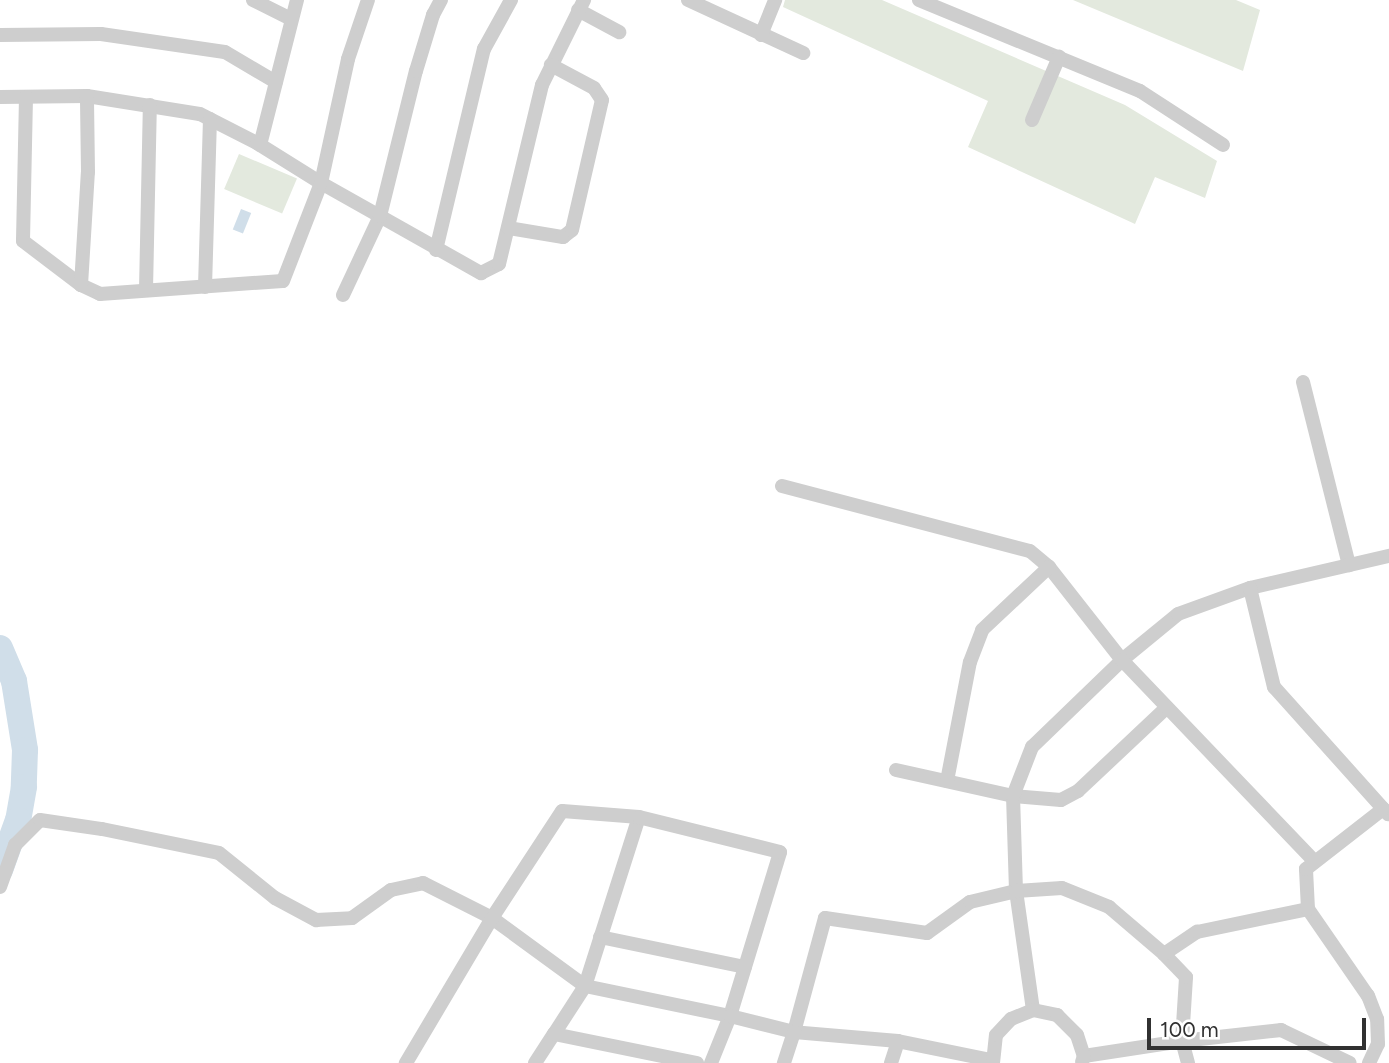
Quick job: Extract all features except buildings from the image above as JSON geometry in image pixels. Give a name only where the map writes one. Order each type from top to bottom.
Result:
[{"type":"street","points":[[253,0],[291,19]]},
{"type":"street","points":[[260,145],[297,0]]},
{"type":"street","points":[[26,97],[23,241],[82,285],[100,295],[283,281],[321,183],[348,59],[368,0]]},
{"type":"street","points":[[343,295],[380,216],[416,71],[433,15],[441,0]]},
{"type":"street","points":[[436,250],[484,49],[511,0]]},
{"type":"street","points":[[688,0],[803,53]]},
{"type":"street","points":[[761,35],[775,0]]},
{"type":"street","points":[[919,0],[1140,92],[1223,145]]},
{"type":"street","points":[[0,97],[87,96],[200,114],[260,145],[436,250],[481,273],[499,264],[542,85],[581,5],[619,32]]},
{"type":"street","points":[[0,35],[101,33],[225,52],[276,82]]},
{"type":"street","points":[[1032,120],[1059,57]]},
{"type":"street","points":[[508,228],[563,237],[572,230],[602,100],[594,88],[551,65]]},
{"type":"street","points":[[82,285],[89,172],[87,96]]},
{"type":"street","points":[[146,290],[150,105]]},
{"type":"street","points":[[205,287],[210,119]]},
{"type":"street","points":[[1303,382],[1349,565]]},
{"type":"street","points":[[782,486],[1030,551],[1049,567],[1122,660],[1315,862]]},
{"type":"street","points":[[1033,1010],[1016,891],[1013,796],[1031,747],[1122,660],[1178,614],[1250,588],[1389,556]]},
{"type":"street","points":[[947,781],[970,662],[982,630],[1049,567]]},
{"type":"street","points":[[1250,588],[1274,687],[1386,812],[1306,869],[1308,909],[1368,996],[1377,1019],[1378,1044],[1369,1063]]},
{"type":"street","points":[[896,770],[1013,796],[1061,800],[1167,707]]},
{"type":"street","points":[[406,1063],[492,918],[562,811],[639,817],[780,852],[730,1016],[711,1063]]},
{"type":"street","points":[[535,1063],[584,986],[639,817]]},
{"type":"street","points":[[0,887],[15,845],[40,820],[178,843],[219,853],[275,898],[316,920],[352,918],[391,891],[424,883],[492,918],[584,986],[794,1032],[898,1041],[992,1061],[996,1035],[1011,1019],[1033,1010],[1057,1015],[1077,1035],[1083,1059],[1182,1041],[1281,1030],[1350,1063]]},
{"type":"street","points":[[784,1063],[825,918],[927,933],[970,902],[1016,891],[1062,888],[1109,907],[1164,954],[1186,977],[1182,1041],[1188,1063]]},
{"type":"street","points":[[1164,954],[1197,932],[1308,909]]},
{"type":"street","points":[[600,937],[745,967]]},
{"type":"street","points":[[554,1034],[697,1063]]},
{"type":"street","points":[[891,1063],[898,1041]]},
{"type":"shaded area","points":[[785,0],[882,0],[1125,105],[1217,161],[1205,198],[1155,177],[1135,224],[968,147],[988,101],[783,7]]},
{"type":"shaded area","points":[[1073,0],[1236,0],[1260,10],[1243,71]]},
{"type":"shaded area","points":[[239,154],[297,179],[282,214],[224,189]]},
{"type":"shaded area","points":[[241,209],[251,213],[243,234],[233,229]]},
{"type":"waterway","points":[[0,648],[14,681],[25,750],[24,787],[18,820],[0,870]]}]
